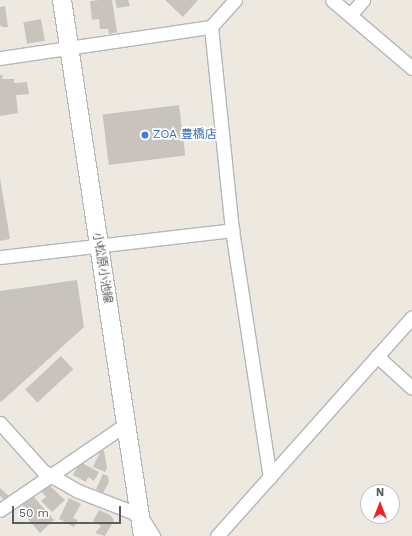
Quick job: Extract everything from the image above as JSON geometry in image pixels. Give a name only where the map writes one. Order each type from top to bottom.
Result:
[{"type":"main road","name":"小松原小池線","points":[[62,0],[143,536]]},
{"type":"street","points":[[0,58],[211,27],[235,0]]},
{"type":"street","points":[[332,0],[412,68]]},
{"type":"street","points":[[350,16],[363,0]]},
{"type":"street","points":[[211,27],[232,230],[270,477]]},
{"type":"street","points":[[0,257],[232,230]]},
{"type":"street","points":[[217,536],[412,317]]},
{"type":"street","points":[[377,356],[412,388]]},
{"type":"street","points":[[0,423],[43,471],[78,491],[140,515],[153,536]]},
{"type":"street","points":[[0,510],[126,424]]},
{"type":"building","points":[[112,0],[117,32],[109,34],[108,29],[100,29],[99,19],[92,20],[90,1]]},
{"type":"building","points":[[115,0],[128,0],[130,6],[117,8]]},
{"type":"building","points":[[165,0],[198,0],[183,17]]},
{"type":"building","points":[[5,6],[8,27],[2,27],[0,25],[0,7]]},
{"type":"building","points":[[41,19],[45,41],[27,44],[23,22]]},
{"type":"building","points":[[0,75],[3,75],[2,79],[14,79],[14,83],[27,82],[29,94],[16,95],[18,113],[0,116]]},
{"type":"building","name":"ZOA 豊橋店","points":[[179,105],[185,156],[109,165],[103,114]]},
{"type":"building","points":[[0,178],[10,239],[0,241]]},
{"type":"building","points":[[77,280],[84,327],[1,402],[0,291]]},
{"type":"building","points":[[61,356],[73,369],[37,403],[25,389]]},
{"type":"building","points":[[101,450],[104,451],[107,468],[105,472],[93,467]]},
{"type":"building","points":[[80,462],[99,472],[94,481],[88,477],[86,482],[73,475]]},
{"type":"building","points":[[103,474],[108,476],[109,482],[103,493],[96,489]]},
{"type":"building","points":[[49,485],[65,500],[52,512],[41,501],[46,497],[42,492]]},
{"type":"building","points":[[0,488],[9,496],[4,500],[0,496]]},
{"type":"building","points":[[33,496],[54,520],[40,533],[21,511],[25,508],[21,504]]},
{"type":"building","points":[[69,498],[81,504],[73,518],[78,520],[74,527],[59,519]]},
{"type":"building","points":[[99,510],[110,515],[114,520],[105,536],[95,533],[101,526],[93,521]]},
{"type":"place","name":"ZOA 豊橋店","points":[[145,135]]}]
